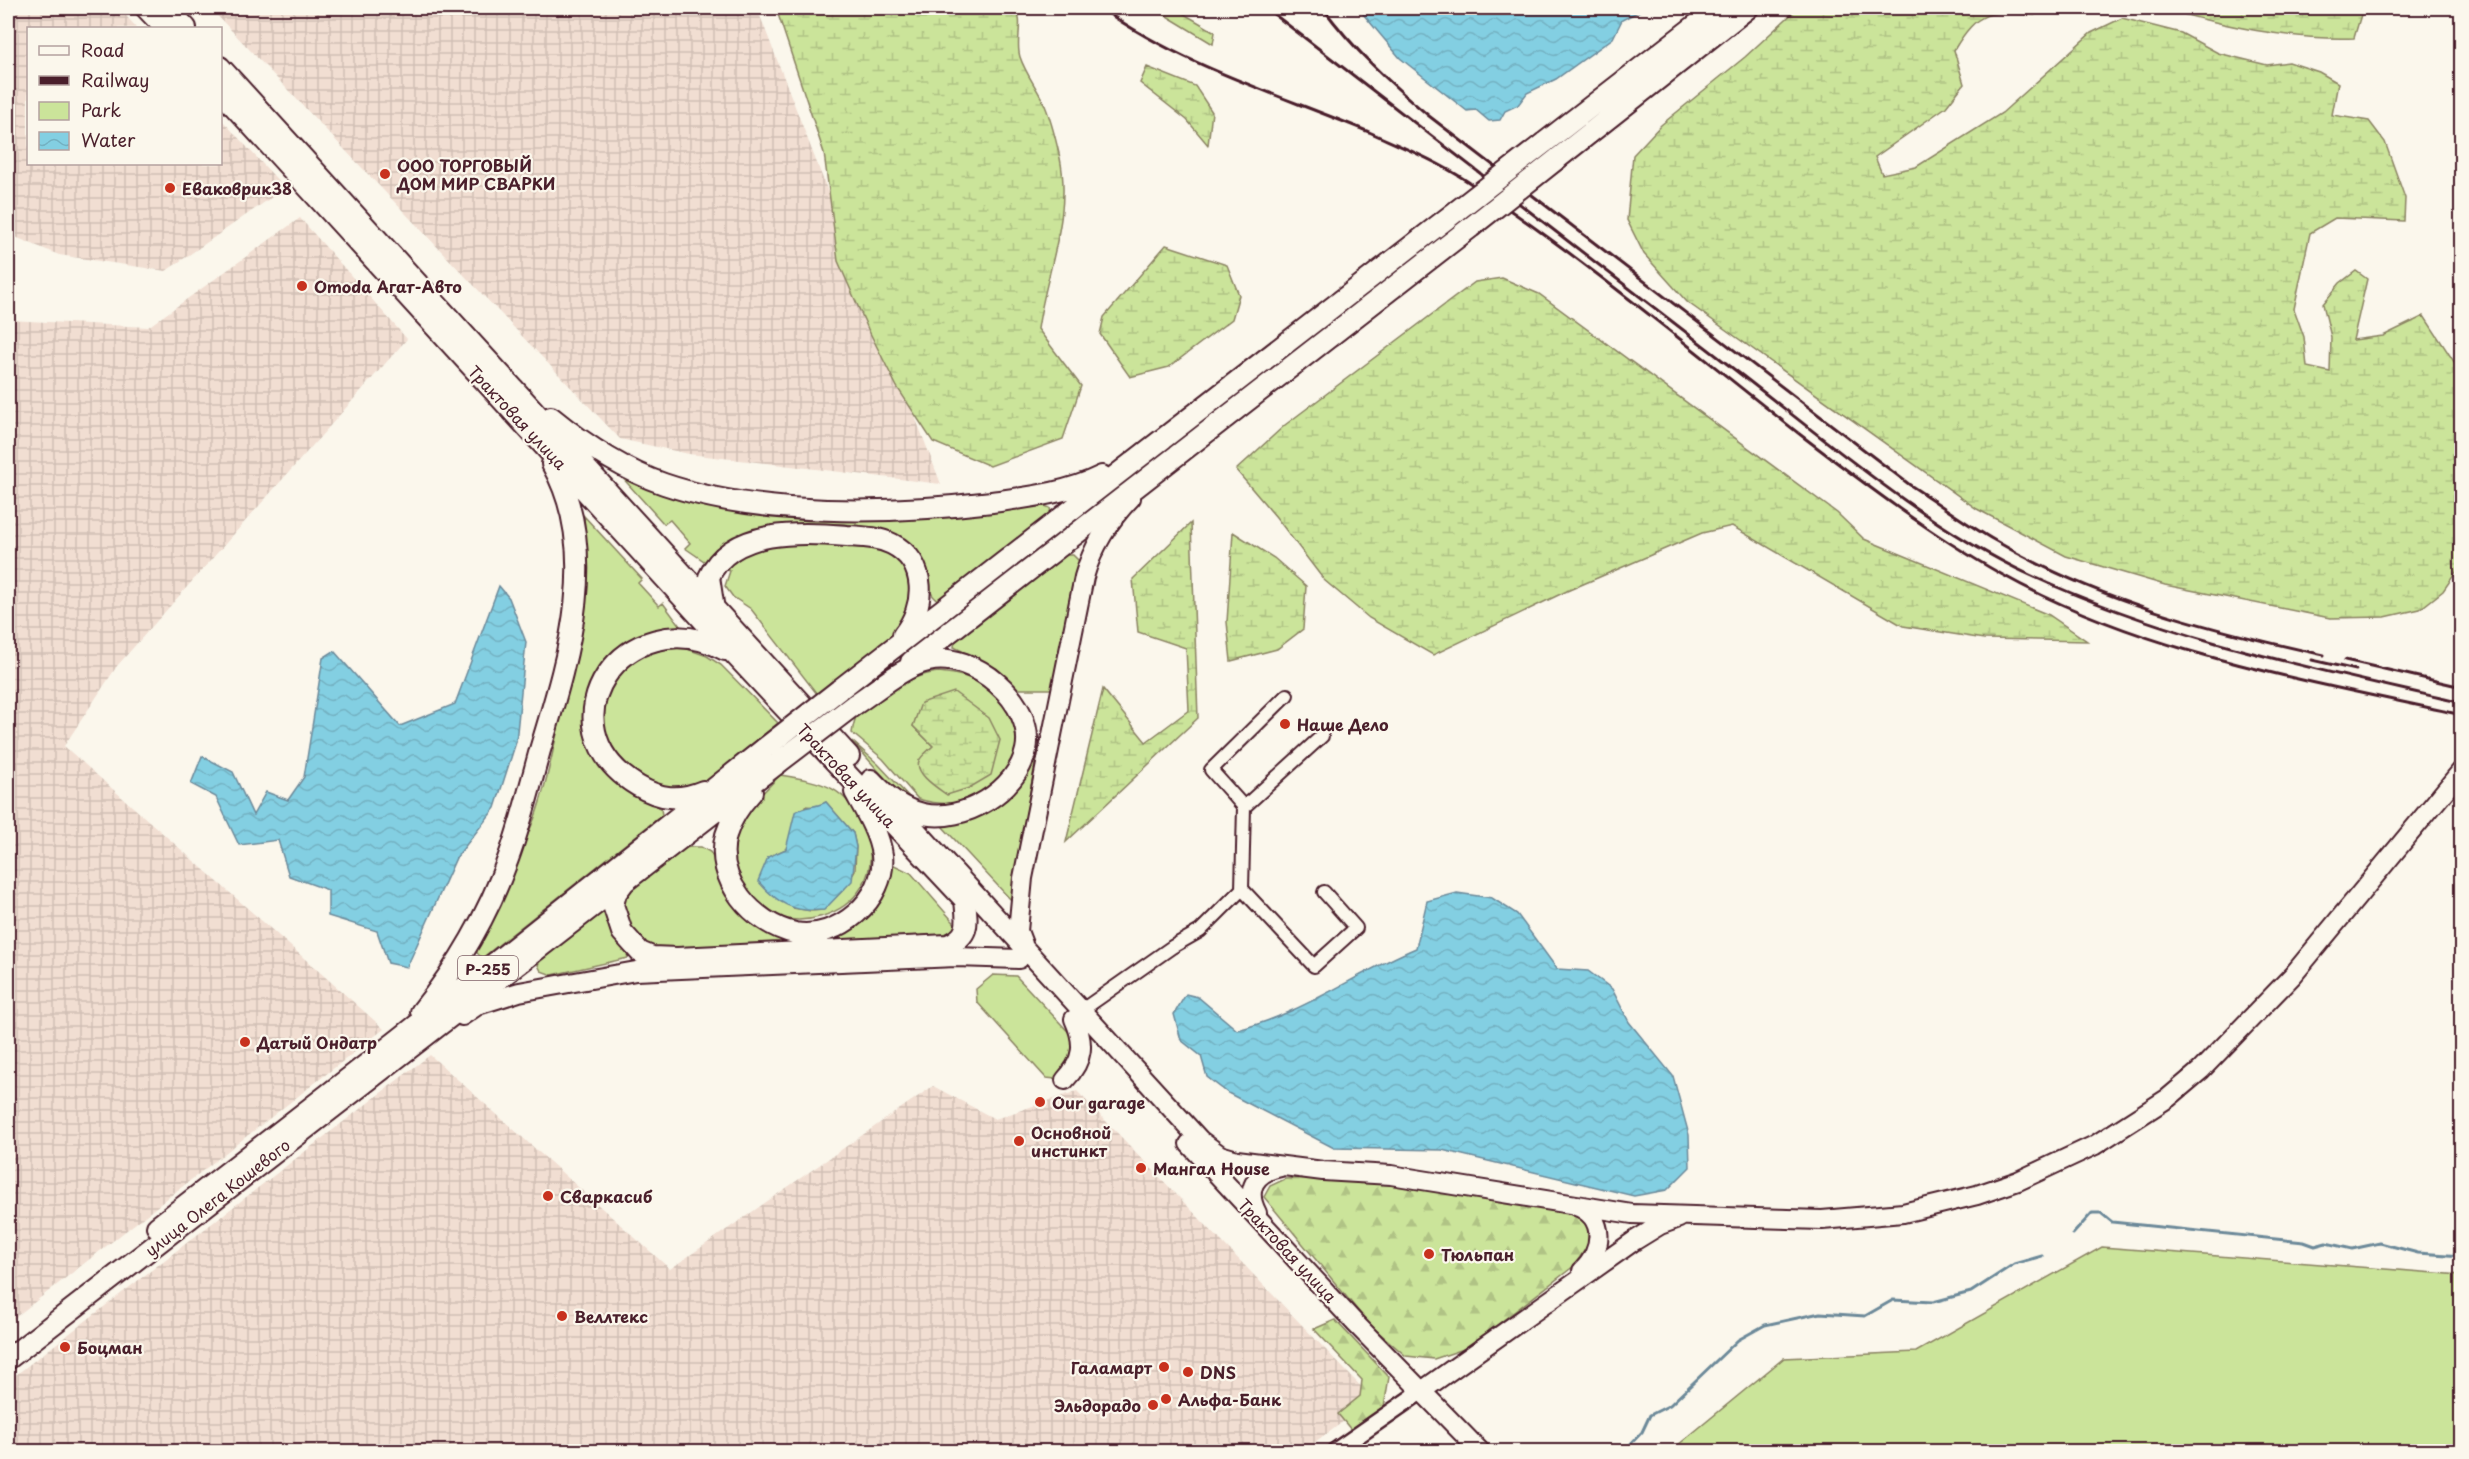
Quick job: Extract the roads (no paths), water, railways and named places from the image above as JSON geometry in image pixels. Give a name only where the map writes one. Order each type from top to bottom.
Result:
[{"type":"main road","points":[[146,8],[164,27]]},
{"type":"main road","points":[[167,8],[185,27]]},
{"type":"main road","points":[[735,655],[708,641],[687,636],[668,636],[650,641],[627,654],[598,691],[593,708],[594,733],[604,753],[617,770],[637,785],[657,795],[676,799],[694,795],[719,784],[1718,8]]},
{"type":"main road","points":[[840,767],[863,807],[879,844],[882,863],[879,883],[868,902],[848,919],[827,930],[804,934],[774,926],[755,913],[740,897],[726,867],[725,842],[731,821],[746,798],[778,763],[1182,453],[1748,8]]},
{"type":"main road","name":"Трактовая улица","points":[[222,69],[887,798],[1021,952],[1355,1323],[1423,1390],[1481,1452]]},
{"type":"main road","name":"Трактовая улица","points":[[222,93],[735,655],[965,900],[1021,952]]},
{"type":"main road","points":[[512,387],[560,424],[615,461],[648,478],[705,495],[788,507],[889,511],[944,508],[1052,493],[1099,478],[1167,434]]},
{"type":"main road","points":[[398,1040],[432,998],[462,953],[507,861],[568,649],[577,586],[573,520],[558,476],[529,429]]},
{"type":"main road","points":[[427,1036],[478,1005],[519,992],[636,971],[1021,952],[1018,931],[1023,878],[1086,569],[1096,547],[1118,513],[1182,453]]},
{"type":"main road","points":[[714,610],[709,583],[713,570],[729,553],[748,543],[780,536],[815,534],[880,539],[897,547],[911,561],[919,577],[920,598],[915,616],[902,635],[838,690]]},
{"type":"main road","points":[[854,705],[919,664],[931,660],[944,660],[975,670],[998,684],[1014,701],[1025,720],[1028,743],[1018,769],[1007,784],[982,803],[945,817],[923,814],[887,798]]},
{"type":"main road","name":"улица Олега Кошевого","points":[[8,1359],[778,763]]},
{"type":"main road","name":"Трактовая улица","points":[[1078,1014],[1200,1140],[1225,1157],[1281,1167],[1391,1175],[1632,1214],[1822,1220],[1938,1206],[2018,1181],[2096,1145],[2168,1098],[2233,1040],[2294,975],[2458,774]]},
{"type":"main road","name":"Р-255","points":[[398,1040],[719,784]]},
{"type":"main road","points":[[625,880],[616,893],[613,905],[619,927],[628,941],[640,952],[662,958],[948,945],[967,932],[965,900]]},
{"type":"main road","points":[[1065,1080],[1081,1057],[1078,1014]]},
{"type":"main road","name":"улица Олега Кошевого","points":[[8,1342],[398,1040]]},
{"type":"main road","points":[[1259,1217],[1251,1199],[1251,1188],[1264,1174],[1281,1167]]},
{"type":"main road","points":[[1550,1300],[1587,1267],[1597,1250],[1599,1234],[1596,1222],[1586,1211],[1573,1205]]},
{"type":"main road","points":[[1423,1390],[1654,1228],[1689,1216]]},
{"type":"street","points":[[1078,1014],[1172,947],[1200,931],[1242,889],[1244,807],[1211,770],[1287,695]]},
{"type":"street","points":[[1244,807],[1322,736]]},
{"type":"street","points":[[1242,889],[1314,966],[1356,928],[1324,892]]},
{"type":"street","points":[[1334,1452],[1423,1390]]},
{"type":"water","points":[[1358,8],[1645,8],[1622,20],[1613,38],[1556,79],[1527,93],[1518,105],[1505,111],[1500,120],[1489,121],[1476,110],[1467,111],[1400,58]]},
{"type":"water","points":[[499,586],[509,598],[526,642],[516,742],[495,808],[456,858],[407,967],[388,963],[377,931],[328,916],[328,890],[289,876],[278,840],[239,845],[216,797],[191,784],[202,756],[233,772],[253,815],[266,792],[288,800],[304,777],[323,658],[334,651],[400,726],[455,704]]},
{"type":"water","points":[[826,802],[853,833],[856,847],[852,881],[824,910],[803,910],[786,905],[758,881],[768,857],[786,849],[795,812]]},
{"type":"water","points":[[1457,893],[1492,898],[1517,914],[1557,969],[1588,971],[1612,989],[1629,1022],[1673,1076],[1689,1135],[1690,1167],[1667,1190],[1634,1196],[1442,1150],[1334,1148],[1228,1093],[1207,1077],[1201,1056],[1181,1040],[1174,1014],[1186,994],[1198,997],[1237,1030],[1260,1023],[1306,1004],[1416,948],[1427,901]]},
{"type":"waterway","points":[[2073,1234],[2092,1213],[2101,1213],[2112,1222],[2304,1242],[2315,1246],[2326,1243],[2352,1249],[2380,1243],[2418,1253],[2462,1256]]},
{"type":"waterway","points":[[1623,1452],[1642,1432],[1650,1415],[1670,1405],[1738,1340],[1765,1325],[1820,1313],[1865,1316],[1893,1300],[1933,1302],[1971,1292],[2014,1264],[2042,1256]]},
{"type":"railway","points":[[1101,8],[1132,28],[1197,63],[1369,132],[1456,174],[1553,241],[1874,491],[1924,526],[2001,574],[2055,601],[2167,644],[2284,676],[2462,715]]},
{"type":"railway","points":[[1266,8],[1841,453],[1953,533],[2030,575],[2135,618],[2242,650],[2462,703]]},
{"type":"railway","points":[[1323,8],[1373,65],[1429,116],[1910,485],[1973,527],[2072,580],[2154,611],[2239,635],[2324,655]]},
{"type":"railway","points":[[2312,660],[2356,670]]},
{"type":"railway","points":[[2345,660],[2462,687]]},
{"type":"place","name":"ООО ТОРГОВЫЙ ДОМ МИР СВАРКИ","points":[[385,174]]},
{"type":"place","name":"Еваковрик38","points":[[170,188]]},
{"type":"place","name":"Omoda Агат-Авто","points":[[302,286]]},
{"type":"place","name":"Наше Дело","points":[[1285,724]]},
{"type":"place","name":"Датый Ондатр","points":[[245,1042]]},
{"type":"place","name":"Our garage","points":[[1040,1102]]},
{"type":"place","name":"Основной инстинкт","points":[[1019,1141]]},
{"type":"place","name":"Мангал House","points":[[1141,1168]]},
{"type":"place","name":"Сваркаcиб","points":[[548,1196]]},
{"type":"place","name":"Тюльпан","points":[[1429,1254]]},
{"type":"place","name":"Веллтекс","points":[[562,1316]]},
{"type":"place","name":"Боцман","points":[[65,1347]]},
{"type":"place","name":"Галамарт","points":[[1164,1367]]},
{"type":"place","name":"DNS","points":[[1188,1372]]},
{"type":"place","name":"Альфа-Банк","points":[[1166,1399]]},
{"type":"place","name":"Эльдорадо","points":[[1153,1405]]}]
